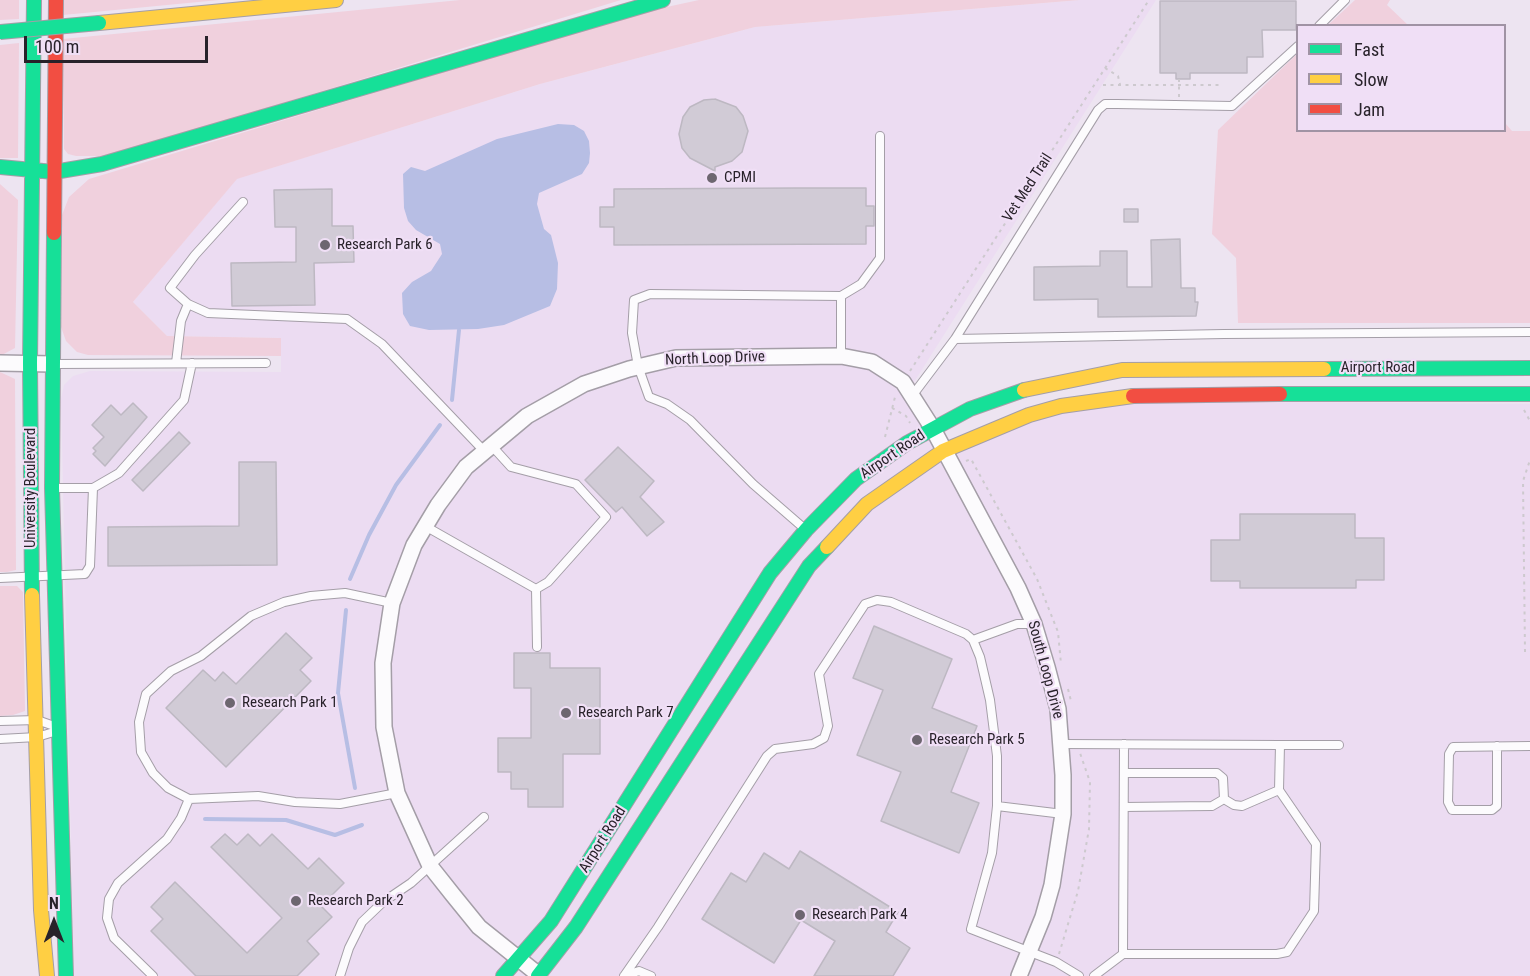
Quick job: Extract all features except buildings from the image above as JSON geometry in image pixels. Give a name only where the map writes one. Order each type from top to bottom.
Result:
[{"type":"main road","name":"University Boulevard","points":[[34,0],[30,363],[31,578],[41,910],[47,976]]},
{"type":"main road","name":"University Boulevard","points":[[56,0],[52,488],[61,729],[66,976]]},
{"type":"main road","points":[[0,32],[336,0]]},
{"type":"main road","points":[[0,167],[32,172],[54,172],[94,166],[663,0]]},
{"type":"main road","name":"Airport Road","points":[[503,976],[519,960],[557,912],[770,573],[806,530],[856,479],[907,443],[970,409],[1023,390],[1122,370],[1530,368]]},
{"type":"main road","name":"Airport Road","points":[[538,976],[576,927],[808,566],[867,504],[944,451],[1029,415],[1061,406],[1124,397],[1156,394],[1530,394]]},
{"type":"street","name":"North Loop Drive","points":[[538,976],[479,927],[430,866],[397,793],[384,727],[383,663],[393,603],[401,574],[425,526],[455,481],[488,448],[527,416],[556,398],[584,384],[638,366],[676,358],[841,356],[872,362],[903,382],[905,394],[933,429]]},
{"type":"street","points":[[0,363],[53,364]]},
{"type":"street","name":"South Loop Drive","points":[[933,429],[1018,588],[1034,624],[1058,709],[1063,814],[1052,885],[1030,952],[1019,976]]},
{"type":"lane","points":[[1321,24],[1345,0]]},
{"type":"lane","points":[[905,394],[955,339],[1098,110],[1105,104],[1232,106],[1296,48]]},
{"type":"lane","points":[[806,530],[753,484],[690,420],[667,404],[649,397],[638,366],[632,333],[634,300],[650,294],[841,296],[861,284],[880,258],[880,136]]},
{"type":"lane","points":[[243,202],[195,255],[170,288],[188,304],[208,313],[347,318],[382,344],[488,448],[511,467],[576,484],[606,517],[548,582],[536,589]]},
{"type":"lane","points":[[841,296],[841,356]]},
{"type":"lane","points":[[176,363],[181,321],[188,304]]},
{"type":"lane","points":[[955,339],[1530,332]]},
{"type":"lane","points":[[52,488],[93,488],[119,472],[184,400],[192,363]]},
{"type":"lane","points":[[53,364],[266,363]]},
{"type":"lane","points":[[0,578],[85,574],[90,566],[93,488]]},
{"type":"lane","points":[[425,526],[536,589]]},
{"type":"lane","points":[[536,589],[537,647]]},
{"type":"lane","points":[[393,603],[345,593],[311,596],[284,602],[252,616],[201,656],[171,671],[146,694],[139,722],[141,752],[153,773],[168,788],[189,799],[258,796],[295,802],[340,804],[397,793]]},
{"type":"lane","points":[[623,976],[658,927],[766,756],[775,749],[813,744],[824,738],[828,726],[819,674],[865,604],[877,600],[891,602],[966,634],[973,640],[990,700],[998,756],[998,806],[992,853],[971,929],[1056,962],[1079,976]]},
{"type":"lane","points":[[973,640],[1017,624],[1034,624]]},
{"type":"lane","points":[[0,721],[37,720],[61,729]]},
{"type":"lane","points":[[0,739],[37,738],[61,729]]},
{"type":"lane","points":[[1061,744],[1339,745]]},
{"type":"lane","points":[[1123,954],[1124,744]]},
{"type":"lane","points":[[1094,976],[1123,954],[1277,954],[1287,952],[1293,945],[1314,911],[1316,844],[1279,790],[1280,745]]},
{"type":"lane","points":[[1497,746],[1497,806],[1492,810],[1452,810],[1448,802],[1449,754],[1453,747],[1497,746],[1530,746]]},
{"type":"lane","points":[[1124,773],[1217,773],[1223,778],[1224,799]]},
{"type":"lane","points":[[1224,799],[1242,806],[1279,790]]},
{"type":"lane","points":[[153,976],[114,938],[107,918],[109,899],[118,883],[167,839],[181,818],[189,799]]},
{"type":"lane","points":[[1124,807],[1212,806],[1224,799]]},
{"type":"lane","points":[[998,806],[1063,814]]},
{"type":"lane","points":[[340,976],[349,948],[362,922],[383,902],[411,883],[484,817]]},
{"type":"lane","points":[[623,976],[639,971],[651,976]]},
{"type":"path","name":"Vet Med Trail","points":[[907,375],[1149,0]]},
{"type":"path","points":[[1105,68],[1119,76],[1121,85]]},
{"type":"path","points":[[1179,79],[1179,104]]},
{"type":"path","points":[[1103,85],[1223,85]]},
{"type":"path","points":[[881,441],[889,426],[892,408],[905,394]]},
{"type":"path","points":[[892,408],[906,416],[912,425]]},
{"type":"path","points":[[959,465],[971,459],[1036,579],[1058,632]]},
{"type":"path","points":[[1525,651],[1523,481],[1530,460]]},
{"type":"shaded area","points":[[0,0],[19,0],[19,19],[0,20]]},
{"type":"shaded area","points":[[63,0],[219,0],[63,15]]},
{"type":"shaded area","points":[[460,0],[621,0],[109,156],[76,156],[68,154],[64,149],[63,39]]},
{"type":"shaded area","points":[[699,0],[1080,0],[755,27],[540,84],[237,179],[133,302],[167,336],[281,338],[281,356],[88,355],[77,352],[66,341],[61,327],[62,215],[69,197],[89,179],[639,13]]},
{"type":"shaded area","points":[[1080,0],[1156,0],[909,390],[946,450],[1096,401],[1530,404],[1530,976],[74,976],[61,399],[64,385],[73,376],[90,371],[281,372],[281,338],[167,336],[133,302],[236,179],[540,84],[755,27]]},
{"type":"shaded area","points":[[1355,0],[1390,0],[1387,5],[1407,24],[1329,24]]},
{"type":"shaded area","points":[[19,43],[18,158],[0,158],[0,45]]},
{"type":"shaded area","points":[[1296,55],[1296,132],[1506,132],[1506,124],[1512,131],[1530,131],[1530,323],[1238,323],[1236,258],[1212,234],[1218,130]]},
{"type":"shaded area","points":[[0,184],[18,200],[15,348],[0,356]]},
{"type":"shaded area","points":[[0,372],[15,379],[16,570],[7,572],[0,572]]},
{"type":"shaded area","points":[[0,586],[17,586],[23,592],[25,711],[0,716]]},
{"type":"water","points":[[558,124],[574,125],[584,131],[589,141],[590,153],[589,163],[582,174],[539,193],[537,204],[544,229],[551,235],[558,263],[557,289],[550,306],[504,325],[478,329],[429,330],[410,326],[403,314],[402,293],[412,282],[431,271],[442,254],[440,244],[416,230],[408,221],[404,208],[403,174],[411,167],[425,171],[497,139]]},
{"type":"waterway","points":[[452,400],[459,330]]},
{"type":"waterway","points":[[350,579],[369,535],[396,485],[440,425]]},
{"type":"waterway","points":[[346,610],[338,693],[355,788]]},
{"type":"waterway","points":[[205,819],[286,820],[335,835],[362,825]]},
{"type":"traffic: fast","points":[[32,595],[30,363],[34,0]]},
{"type":"traffic: fast","points":[[0,167],[54,172],[102,164],[663,0]]},
{"type":"traffic: fast","points":[[0,32],[99,23]]},
{"type":"traffic: fast","points":[[54,233],[52,488],[66,976]]},
{"type":"traffic: fast","points":[[1324,369],[1530,368]]},
{"type":"traffic: fast","points":[[503,976],[551,921],[770,573],[806,530],[856,479],[907,443],[970,409],[1024,390]]},
{"type":"traffic: fast","points":[[1280,394],[1530,394]]},
{"type":"traffic: fast","points":[[538,976],[576,927],[809,566],[827,547]]},
{"type":"traffic: slow","points":[[99,23],[336,0]]},
{"type":"traffic: slow","points":[[1024,390],[1122,370],[1324,369]]},
{"type":"traffic: slow","points":[[827,547],[867,504],[943,451],[1029,415],[1061,406],[1133,396]]},
{"type":"traffic: slow","points":[[32,595],[41,910],[47,976]]},
{"type":"traffic: jam","points":[[54,233],[56,0]]},
{"type":"traffic: jam","points":[[1133,396],[1280,394]]},
{"type":"place","name":"CPMI","points":[[712,178]]},
{"type":"place","name":"Research Park 6","points":[[325,245]]},
{"type":"place","name":"Research Park 1","points":[[230,703]]},
{"type":"place","name":"Research Park 7","points":[[566,713]]},
{"type":"place","name":"Research Park 5","points":[[917,740]]},
{"type":"place","name":"Research Park 2","points":[[296,901]]},
{"type":"place","name":"Research Park 4","points":[[800,915]]}]
